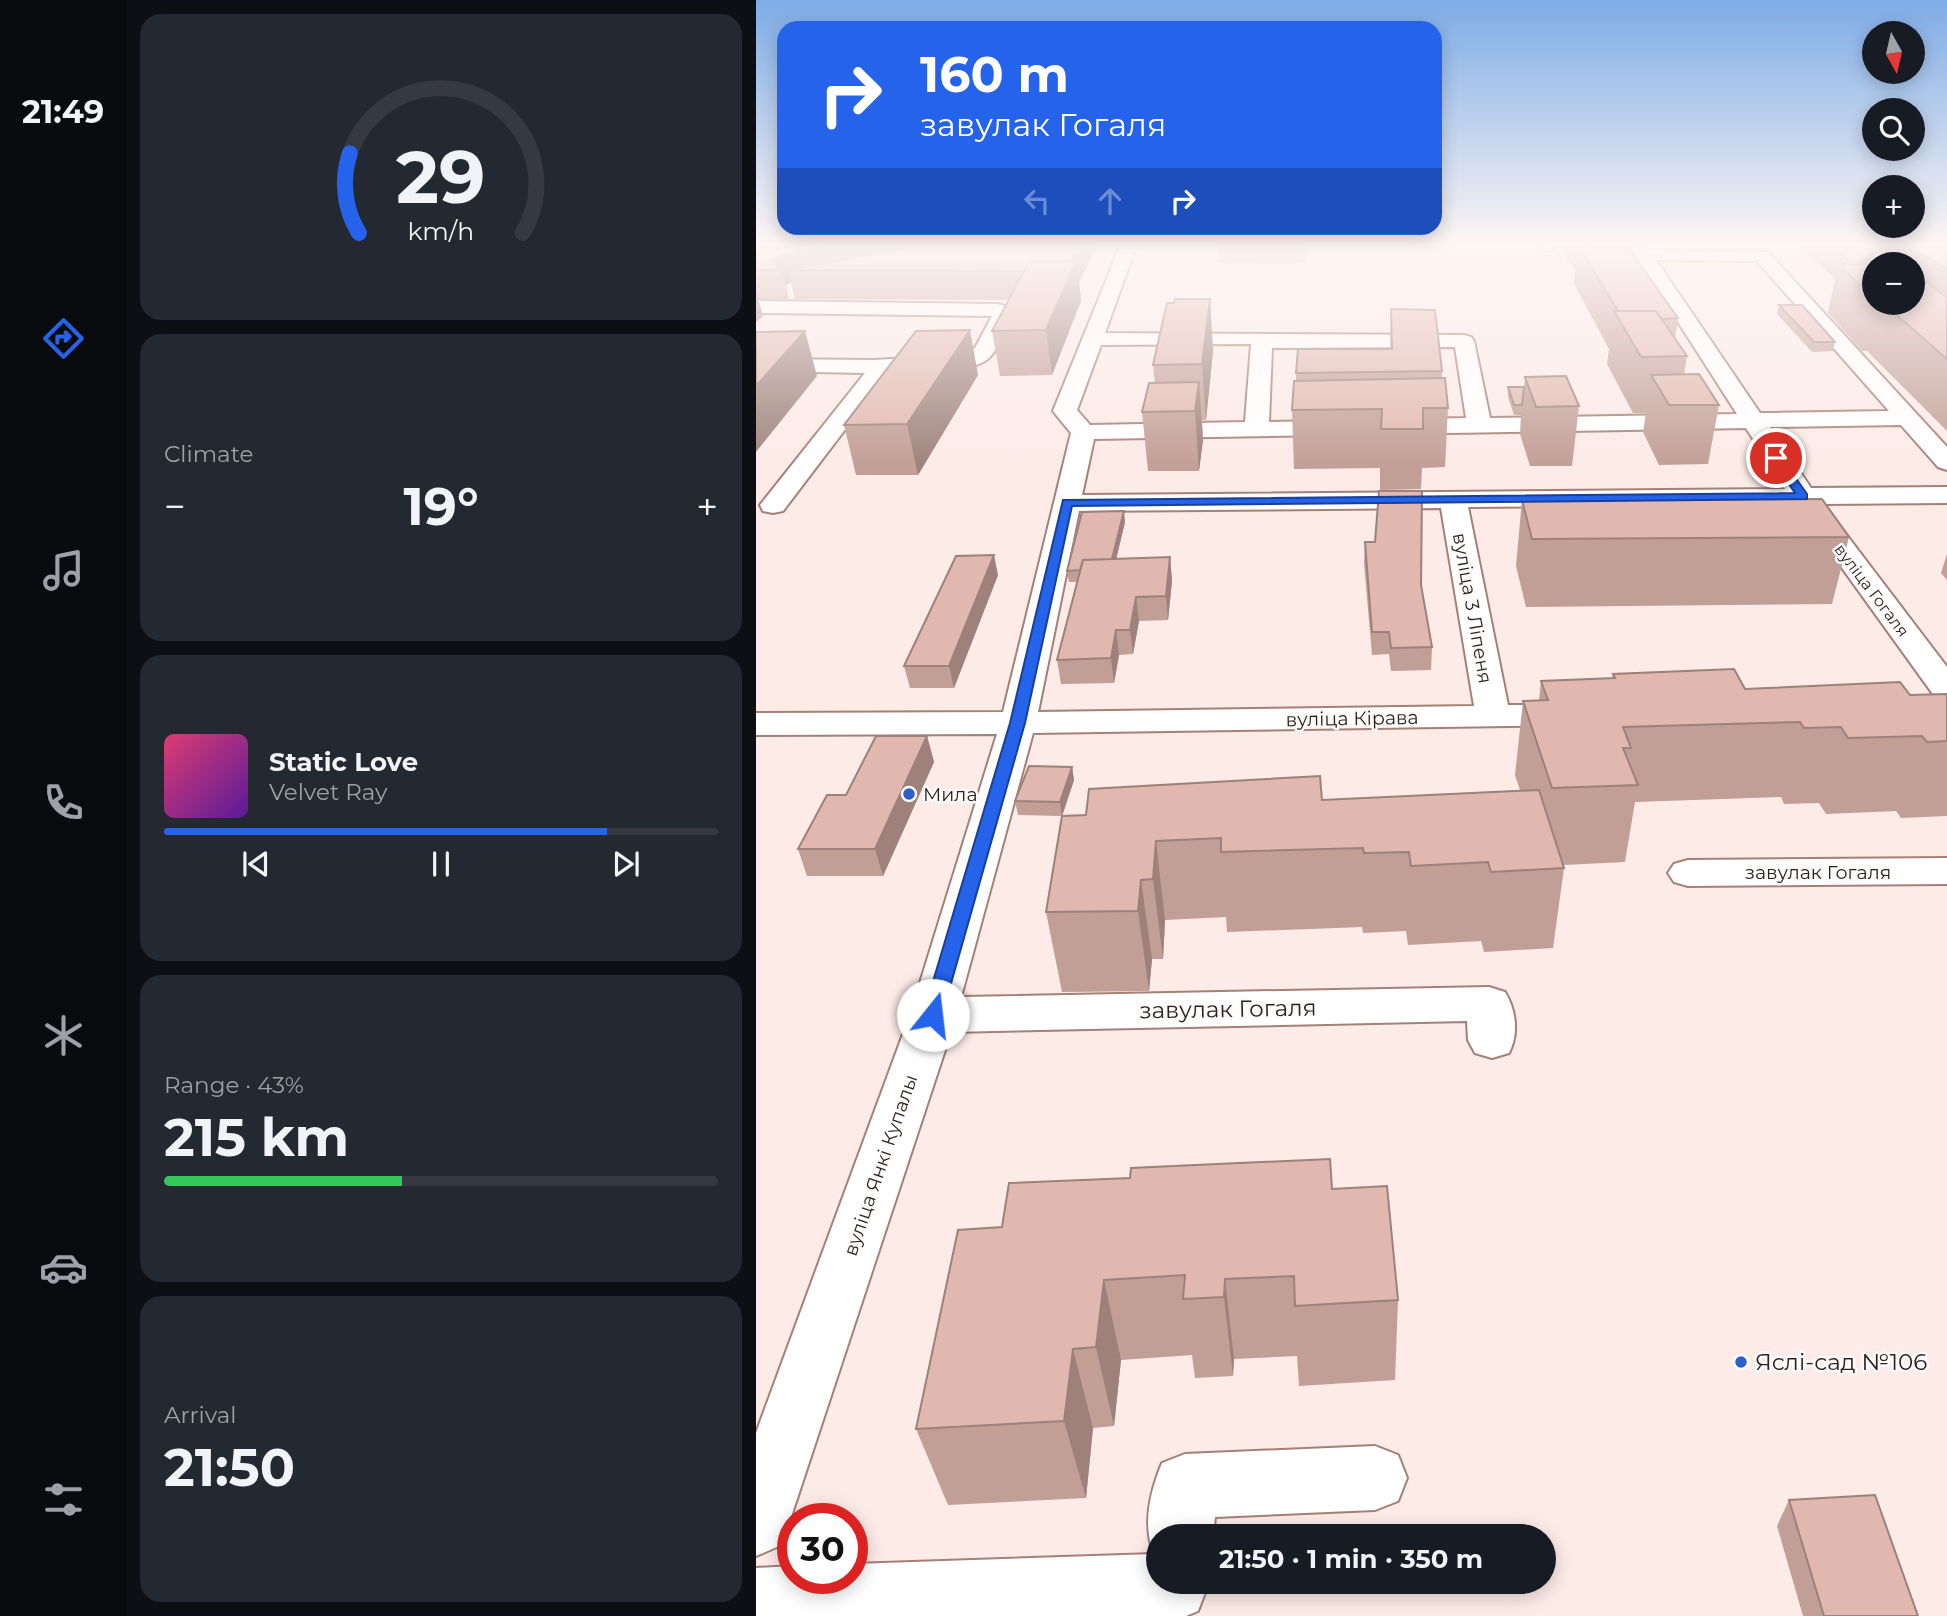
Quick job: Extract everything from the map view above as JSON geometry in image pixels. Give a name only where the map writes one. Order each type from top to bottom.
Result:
[{"type":"street","points":[[756,365],[937,365],[969,361],[980,355],[1000,319]]},
{"type":"street","points":[[1102,319],[1065,411],[1083,432],[1907,418]]},
{"type":"street","name":"вуліца Гогаля","points":[[1685,319],[1938,704]]},
{"type":"street","points":[[1819,319],[1947,463]]},
{"type":"street","points":[[1094,340],[1262,338],[1257,428]]},
{"type":"street","points":[[1262,342],[1464,341],[1479,424]]},
{"type":"street","points":[[772,505],[883,365]]},
{"type":"street","name":"вуліца Янкі Купалы","points":[[756,1523],[933,1015],[1018,723],[1083,432]]},
{"type":"street","points":[[1067,503],[1947,495]]},
{"type":"street","name":"вуліца 3 Ліпеня","points":[[1453,499],[1493,716]]},
{"type":"street","name":"вуліца Кірава","points":[[756,724],[1603,715]]},
{"type":"street","name":"завулак Гогаля","points":[[1688,873],[1947,871]]},
{"type":"street","name":"завулак Гогаля","points":[[933,1015],[1489,1004],[1492,1040]]},
{"type":"street","points":[[1181,1524],[1185,1486],[1375,1478]]},
{"type":"street","points":[[756,1602],[1146,1588]]},
{"type":"building","points":[[998,319],[1051,319],[1046,330],[992,331]]},
{"type":"building","points":[[1163,319],[1207,319],[1202,364],[1153,365]]},
{"type":"building","points":[[1391,319],[1436,319],[1442,371],[1296,373],[1298,349],[1392,349]]},
{"type":"building","points":[[1619,319],[1662,319],[1687,356],[1641,357]]},
{"type":"building","points":[[1793,319],[1815,319],[1835,342],[1814,342]]},
{"type":"building","points":[[1902,319],[1947,319],[1947,359]]},
{"type":"building","points":[[970,330],[907,424],[844,425],[916,331]]},
{"type":"building","points":[[805,331],[756,386],[756,332]]},
{"type":"building","points":[[1699,374],[1719,405],[1669,405],[1651,375]]},
{"type":"building","points":[[1566,376],[1579,406],[1536,407],[1525,377]]},
{"type":"building","points":[[1445,378],[1448,408],[1423,408],[1423,429],[1381,429],[1382,409],[1292,410],[1294,381]]},
{"type":"building","points":[[1199,382],[1195,411],[1142,412],[1149,383]]},
{"type":"building","points":[[1508,387],[1524,387],[1522,405],[1514,405]]},
{"type":"building","points":[[1379,491],[1422,491],[1421,585],[1432,647],[1391,648],[1389,632],[1372,632],[1365,542],[1375,542]]},
{"type":"building","points":[[1822,499],[1849,537],[1532,539],[1522,500]]},
{"type":"building","points":[[1124,511],[1112,559],[1083,560],[1080,570],[1067,571],[1082,512]]},
{"type":"building","points":[[994,555],[949,666],[904,666],[956,556]]},
{"type":"building","points":[[1170,557],[1166,596],[1136,597],[1130,630],[1116,630],[1111,658],[1057,660],[1083,560]]},
{"type":"building","points":[[1734,669],[1745,689],[1900,682],[1910,695],[1946,694],[1947,741],[1927,742],[1922,736],[1848,738],[1841,727],[1804,728],[1800,722],[1623,727],[1631,748],[1623,748],[1638,785],[1552,788],[1523,701],[1548,700],[1541,681],[1615,678],[1613,674]]},
{"type":"building","points":[[876,736],[927,736],[875,849],[798,849],[827,795],[846,795]]},
{"type":"building","points":[[1029,766],[1072,767],[1060,802],[1015,801]]},
{"type":"building","points":[[1320,776],[1322,800],[1539,790],[1564,868],[1491,872],[1488,862],[1411,866],[1409,852],[1364,853],[1363,848],[1221,852],[1221,838],[1156,841],[1153,879],[1141,880],[1138,911],[1046,912],[1062,816],[1086,815],[1089,789]]},
{"type":"building","points":[[1330,1159],[1332,1189],[1387,1186],[1398,1300],[1295,1306],[1294,1276],[1225,1279],[1224,1297],[1183,1299],[1185,1275],[1104,1280],[1096,1347],[1073,1349],[1064,1421],[916,1429],[958,1230],[1002,1227],[1009,1183],[1130,1178],[1131,1168]]},
{"type":"building","points":[[1875,1495],[1918,1616],[1824,1616],[1789,1500]]},
{"type":"place","name":"Мила","points":[[909,794]]},
{"type":"place","name":"Яслі-сад №106","points":[[1741,1362]]},
{"type":"route","points":[[933,1015],[1018,723],[1067,503],[1803,496],[1776,458]]}]
